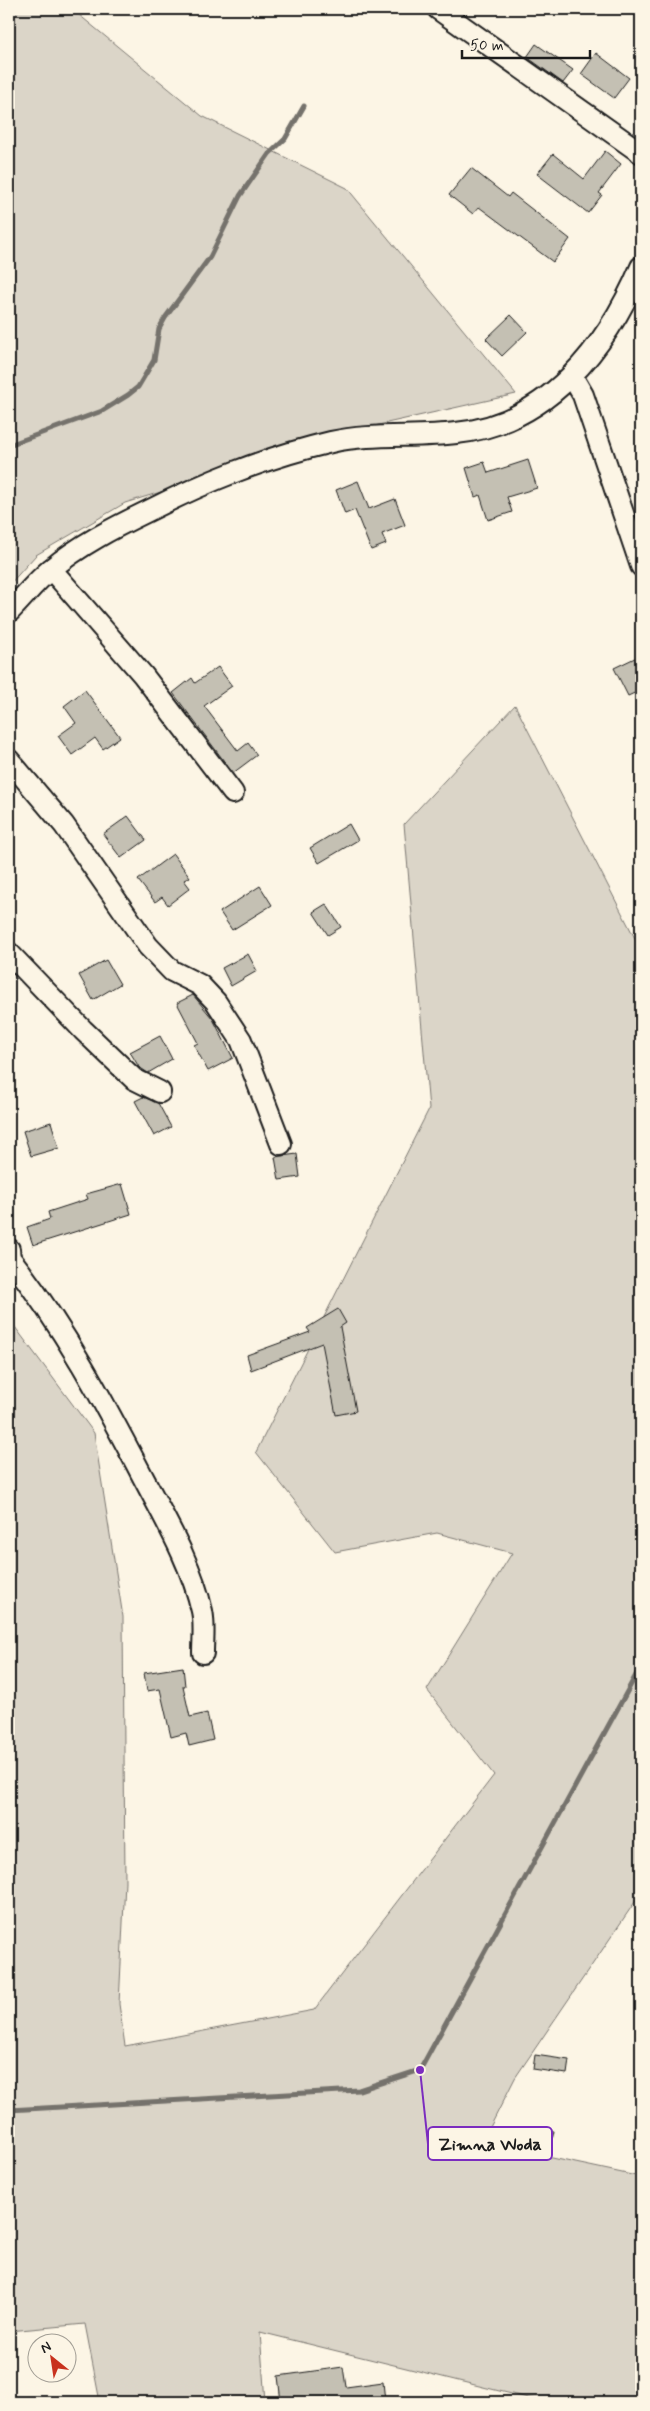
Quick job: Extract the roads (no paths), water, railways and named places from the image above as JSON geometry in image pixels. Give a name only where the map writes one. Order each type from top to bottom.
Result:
[{"type":"street","points":[[438,9],[641,153]]},
{"type":"street","points":[[9,612],[51,569],[107,531],[193,488],[275,456],[343,440],[372,436],[454,434],[498,425],[538,405],[572,376],[588,358],[640,275]]},
{"type":"street","points":[[572,376],[583,395],[641,566]]},
{"type":"street","points":[[51,569],[143,676],[233,792]]},
{"type":"street","points":[[9,760],[64,825],[148,946],[172,971],[200,985],[216,1002],[241,1040],[281,1144]]},
{"type":"street","points":[[9,953],[82,1030],[134,1079],[160,1092]]},
{"type":"street","points":[[9,1249],[10,1258],[68,1340],[96,1387],[165,1518],[193,1580],[201,1605],[203,1613],[203,1653]]},
{"type":"waterway","points":[[9,445],[102,411],[138,387],[154,360],[159,329],[165,318],[210,257],[240,196],[269,154],[285,139],[304,106]]},
{"type":"waterway","points":[[9,2110],[359,2090],[420,2070],[641,1666]]},
{"type":"place","name":"Zimna Woda","points":[[420,2070]]}]
